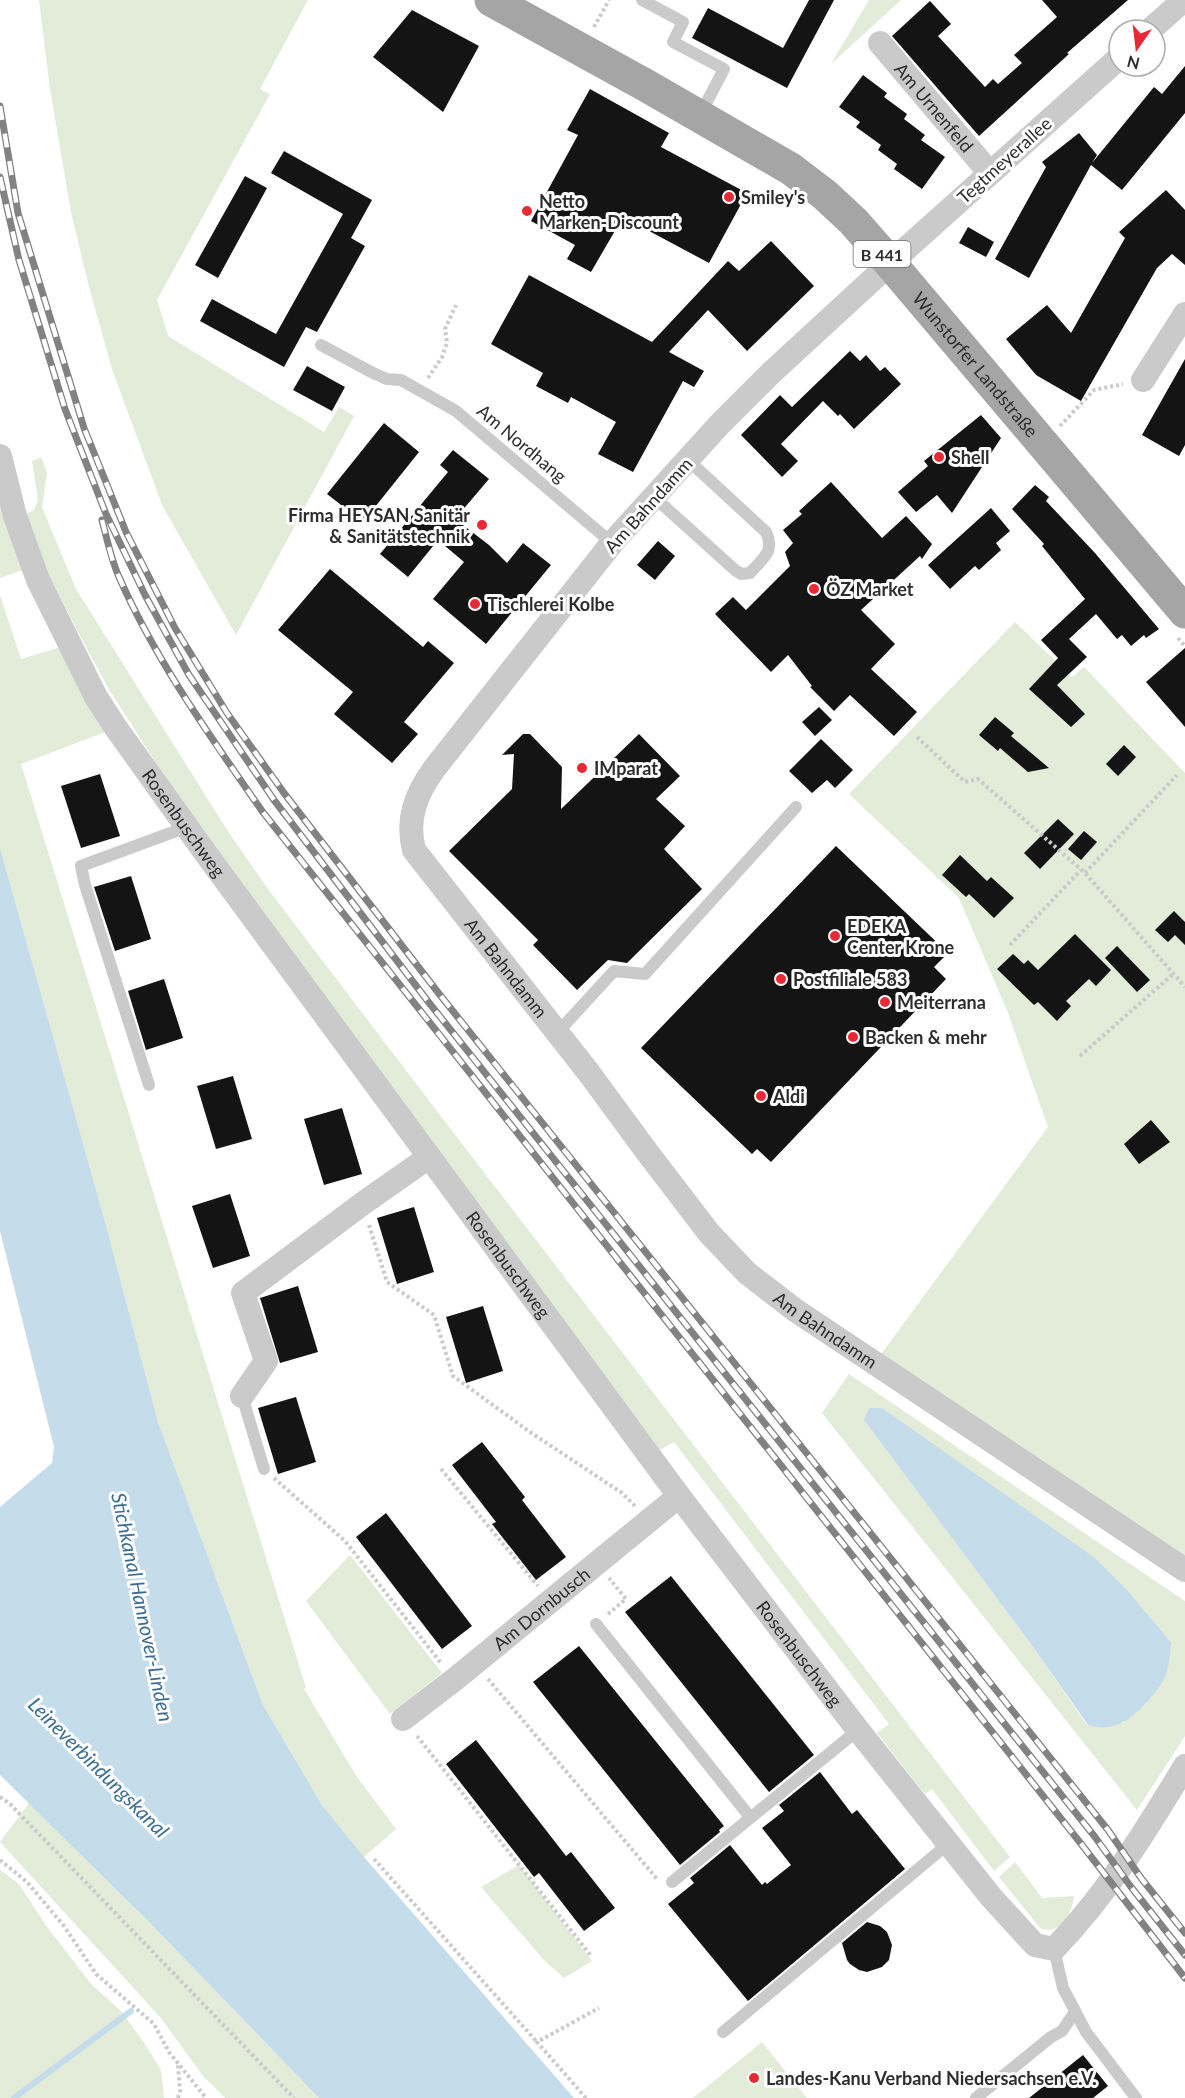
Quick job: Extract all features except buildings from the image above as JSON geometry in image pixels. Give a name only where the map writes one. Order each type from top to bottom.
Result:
[{"type":"main road","name":"Wunstorfer Landstraße","points":[[491,0],[699,115],[791,169],[825,195],[853,221],[890,263],[1185,612]]},
{"type":"street","points":[[1164,18],[1184,0]]},
{"type":"street","name":"Am Urnenfeld","points":[[880,43],[989,172]]},
{"type":"street","name":"Tegtmeyerallee","points":[[890,263],[1107,69]]},
{"type":"street","name":"Am Bahndamm","points":[[890,263],[770,374],[612,543],[422,786],[412,813],[411,838],[414,850],[558,1032],[709,1233],[747,1273],[795,1310],[1185,1570]]},
{"type":"street","points":[[1143,380],[1185,314]]},
{"type":"street","name":"Rosenbuschweg","points":[[0,456],[15,516],[38,580],[86,676],[116,728],[679,1496],[858,1730],[991,1897],[1035,1945],[1054,1949]]},
{"type":"street","points":[[242,1396],[266,1361],[243,1293],[429,1157]]},
{"type":"street","name":"Am Dornbusch","points":[[403,1719],[679,1496]]},
{"type":"street","points":[[1054,1949],[1083,1919],[1133,1851],[1185,1766]]},
{"type":"lane","points":[[642,0],[683,22],[673,42],[724,69],[699,115]]},
{"type":"lane","name":"Am Nordhang","points":[[321,345],[387,379],[401,380],[456,411],[612,543]]},
{"type":"lane","points":[[654,497],[735,570],[741,574],[750,573],[769,551],[770,541],[766,532],[688,460]]},
{"type":"lane","points":[[558,1032],[614,971],[645,974],[796,807]]},
{"type":"lane","points":[[149,1085],[85,885],[81,866],[187,827]]},
{"type":"lane","points":[[242,1396],[264,1469]]},
{"type":"lane","points":[[596,1624],[750,1817]]},
{"type":"lane","points":[[672,1882],[858,1730]]},
{"type":"lane","points":[[723,2032],[948,1844]]},
{"type":"lane","points":[[1054,1949],[1063,1988],[1086,2032],[1136,2098]]},
{"type":"lane","points":[[976,2098],[1051,2037],[1062,2031],[1075,2012]]},
{"type":"path","points":[[589,35],[609,0]]},
{"type":"path","points":[[419,390],[442,357],[447,343],[445,329],[456,305]]},
{"type":"path","points":[[1059,426],[1094,390],[1143,380]]},
{"type":"path","points":[[917,737],[965,782],[978,779],[1083,872],[1185,987]]},
{"type":"path","points":[[1010,945],[1177,775]]},
{"type":"path","points":[[1080,1056],[1172,975]]},
{"type":"path","points":[[362,1204],[387,1282],[434,1315],[453,1376],[530,1432],[622,1493],[649,1520]]},
{"type":"path","points":[[264,1469],[345,1541],[454,1680]]},
{"type":"path","points":[[441,1469],[550,1601]]},
{"type":"path","points":[[596,1624],[626,1599],[597,1563]]},
{"type":"path","points":[[475,1663],[657,1879],[672,1882]]},
{"type":"path","points":[[403,1719],[592,1957]]},
{"type":"path","points":[[0,1797],[10,1804],[294,2098]]},
{"type":"path","points":[[374,1859],[586,2098]]},
{"type":"path","points":[[0,1860],[27,1882],[64,1926],[96,1974],[154,2024],[178,2064],[206,2098]]},
{"type":"path","points":[[537,2042],[598,2008]]},
{"type":"path","points":[[178,2064],[180,2091],[178,2098]]},
{"type":"green space","points":[[39,0],[308,0],[260,89],[270,94],[157,300],[168,336],[324,432],[339,407],[354,416],[236,635],[162,505],[112,369],[71,212],[50,89]]},
{"type":"green space","points":[[869,0],[901,0],[831,64]]},
{"type":"green space","points":[[41,457],[47,473],[42,507],[76,589],[229,833],[268,889],[430,1102],[1010,1857],[994,1871],[932,1789],[925,1794],[877,1733],[889,1724],[674,1442],[660,1450],[195,824],[108,688],[48,575],[26,514],[34,510],[38,500],[32,461]]},
{"type":"green space","points":[[0,487],[26,569],[0,578]]},
{"type":"green space","points":[[0,595],[21,659],[61,647],[108,731],[21,764],[306,1688],[304,1689],[357,1777],[396,1829],[364,1857],[322,1805],[263,1705],[158,1422],[104,1218],[0,848]]},
{"type":"green space","points":[[1015,622],[1072,677],[1084,667],[1185,773],[1185,1563],[879,1357],[1048,1127],[1008,1013],[959,898],[849,794]]},
{"type":"green space","points":[[849,1374],[1185,1601],[1185,1736],[1137,1810],[822,1413]],"holes":[[[864,1420],[1129,1592],[1171,1642],[1146,1704],[1122,1723],[1087,1725],[1028,1640]]]},
{"type":"green space","points":[[350,1555],[442,1673],[390,1714],[306,1601]]},
{"type":"green space","points":[[29,1803],[147,1920],[319,2098],[225,2098],[203,2076],[160,2017],[0,1842]]},
{"type":"green space","points":[[1015,1862],[1042,1898],[1074,1896],[1068,1916],[1059,1926],[1047,1930],[1040,1928],[999,1877]]},
{"type":"green space","points":[[519,1865],[592,1961],[564,1978],[543,1959],[481,1887]]},
{"type":"green space","points":[[0,1870],[19,1884],[47,1927],[92,1985],[120,2010],[145,2044],[161,2070],[164,2098],[0,2098]]},
{"type":"green space","name":"Landes-Kanu Verband Niedersachsen e.V.","points":[[762,2042],[807,2098],[693,2098]]},
{"type":"water","points":[[0,848],[104,1218],[158,1422],[263,1705],[322,1805],[364,1857],[574,2098],[319,2098],[147,1920],[0,1775],[0,1507],[52,1463],[54,1447],[0,1231]]},
{"type":"water","points":[[869,1408],[882,1408],[1095,1558],[1129,1592],[1171,1642],[1165,1678],[1139,1710],[1116,1725],[1098,1727],[1088,1725],[1028,1640],[864,1420]]},
{"type":"waterway","points":[[14,2098],[131,2011]]},
{"type":"railway","points":[[0,106],[18,213],[84,428],[126,532],[175,628],[227,713],[284,793],[440,995],[1108,1830],[1141,1878],[1185,1933]]},
{"type":"railway","points":[[0,177],[19,260],[65,409],[106,514],[145,595],[189,675],[274,800],[430,1004],[1095,1837],[1185,1955]]},
{"type":"railway","points":[[102,520],[116,570],[150,638],[185,697],[262,811],[1185,1978]]},
{"type":"place","name":"Smiley's","points":[[729,197]]},
{"type":"place","name":"Netto Marken-Discount","points":[[527,211]]},
{"type":"place","name":"Shell","points":[[939,457]]},
{"type":"place","name":"Firma HEYSAN Sanitär & Sanitätstechnik","points":[[482,525]]},
{"type":"place","name":"ÖZ Market","points":[[814,589]]},
{"type":"place","name":"Tischlerei Kolbe","points":[[475,604]]},
{"type":"place","name":"IMparat","points":[[582,768]]},
{"type":"place","name":"EDEKA Center Krone","points":[[835,936]]},
{"type":"place","name":"Postfiliale 583","points":[[781,979]]},
{"type":"place","name":"Meiterrana","points":[[885,1002]]},
{"type":"place","name":"Backen & mehr","points":[[853,1037]]},
{"type":"place","name":"Aldi","points":[[761,1096]]},
{"type":"place","name":"Landes-Kanu Verband Niedersachsen e.V.","points":[[754,2078]]},
{"type":"water label","name":"Stichkanal Hannover-Linden","points":[[143,1607]]},
{"type":"water label","name":"Leineverbindungskanal","points":[[99,1767]]}]
